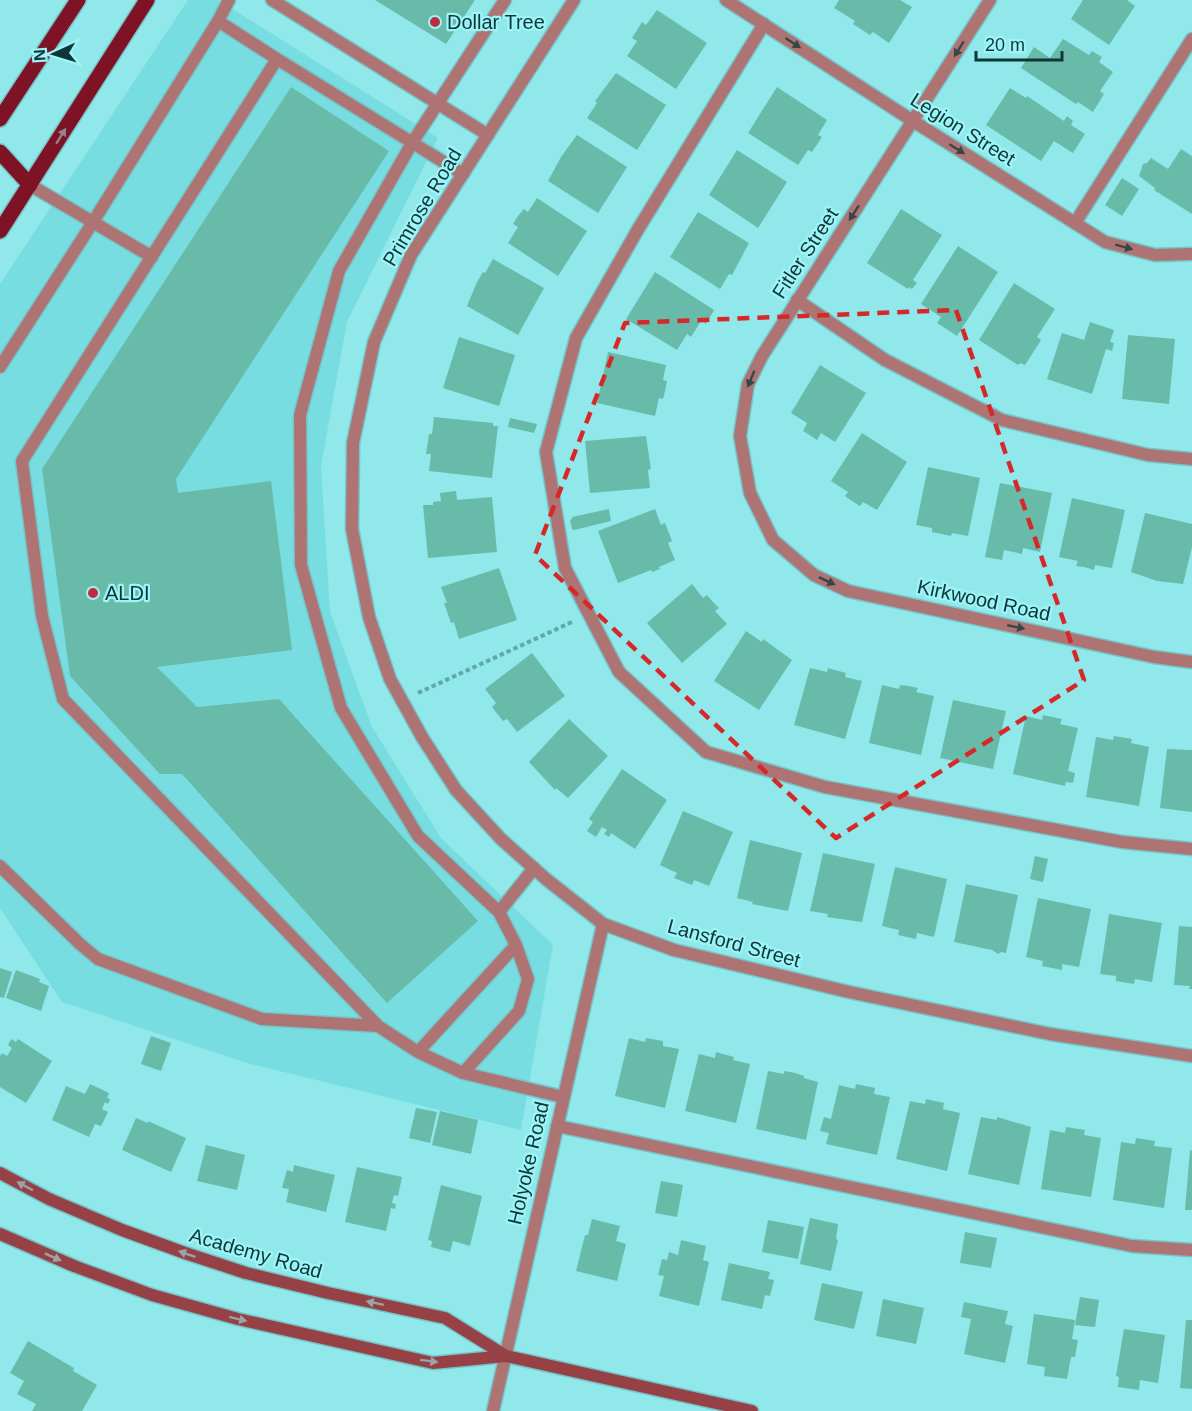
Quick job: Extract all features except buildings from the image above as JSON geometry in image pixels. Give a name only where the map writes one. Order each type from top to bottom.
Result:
[{"type":"main road","points":[[0,119],[78,0]]},
{"type":"main road","points":[[0,231],[147,0]]},
{"type":"main road","points":[[0,152],[30,185]]},
{"type":"main road","name":"Academy Road","points":[[0,1173],[49,1199],[185,1254],[246,1273],[445,1318],[506,1356]]},
{"type":"main road","name":"Academy Road","points":[[0,1234],[74,1266],[152,1295],[238,1319],[432,1363],[506,1356],[752,1411]]},
{"type":"street","points":[[0,367],[93,222],[229,0]]},
{"type":"street","points":[[272,0],[488,135]]},
{"type":"street","points":[[464,1073],[519,1011],[528,979],[516,945],[499,912],[418,836],[341,708],[301,565],[300,415],[339,271],[412,143],[505,0]]},
{"type":"street","name":"Primrose Road","points":[[386,666],[369,617],[352,529],[354,443],[374,342],[411,255],[574,0]]},
{"type":"street","name":"Legion Street","points":[[726,0],[1105,242],[1155,255],[1192,254]]},
{"type":"street","name":"Fitler Street","points":[[780,546],[773,540],[750,493],[740,436],[748,384],[762,356],[797,300],[990,0]]},
{"type":"street","points":[[218,21],[463,174]]},
{"type":"street","points":[[764,24],[576,338],[546,452],[565,568],[620,672],[706,752],[825,788],[1122,843],[1192,849]]},
{"type":"street","points":[[1075,223],[1192,39]]},
{"type":"street","points":[[277,59],[22,461],[42,616],[63,699],[378,1026],[418,1052],[464,1073],[563,1097]]},
{"type":"street","points":[[30,185],[152,257]]},
{"type":"street","points":[[797,300],[885,360],[1002,420],[1148,455],[1192,459]]},
{"type":"street","name":"Kirkwood Road","points":[[780,546],[814,575],[848,591],[1154,657],[1192,662]]},
{"type":"street","name":"Lansford Street","points":[[386,666],[422,737],[456,790],[501,838],[603,924],[674,950],[849,992],[1050,1034],[1192,1056]]},
{"type":"street","points":[[0,866],[80,945],[98,959],[262,1019],[378,1026]]},
{"type":"street","points":[[499,912],[534,868]]},
{"type":"street","name":"Holyoke Road","points":[[493,1411],[603,924]]},
{"type":"street","points":[[418,1052],[516,945]]},
{"type":"street","points":[[557,1126],[1110,1242],[1132,1246],[1192,1250]]},
{"type":"path","points":[[402,701],[589,614]]},
{"type":"highlighted area","points":[[956,310],[1084,680],[836,838],[535,555],[625,323]]},
{"type":"shaded area","points":[[188,0],[218,0],[438,138],[347,322],[321,466],[330,612],[372,727],[441,838],[553,945],[521,1130],[247,1063],[62,1002],[0,908],[0,284]]},
{"type":"place","name":"Dollar Tree","points":[[435,22]]},
{"type":"place","name":"ALDI","points":[[93,593]]}]
